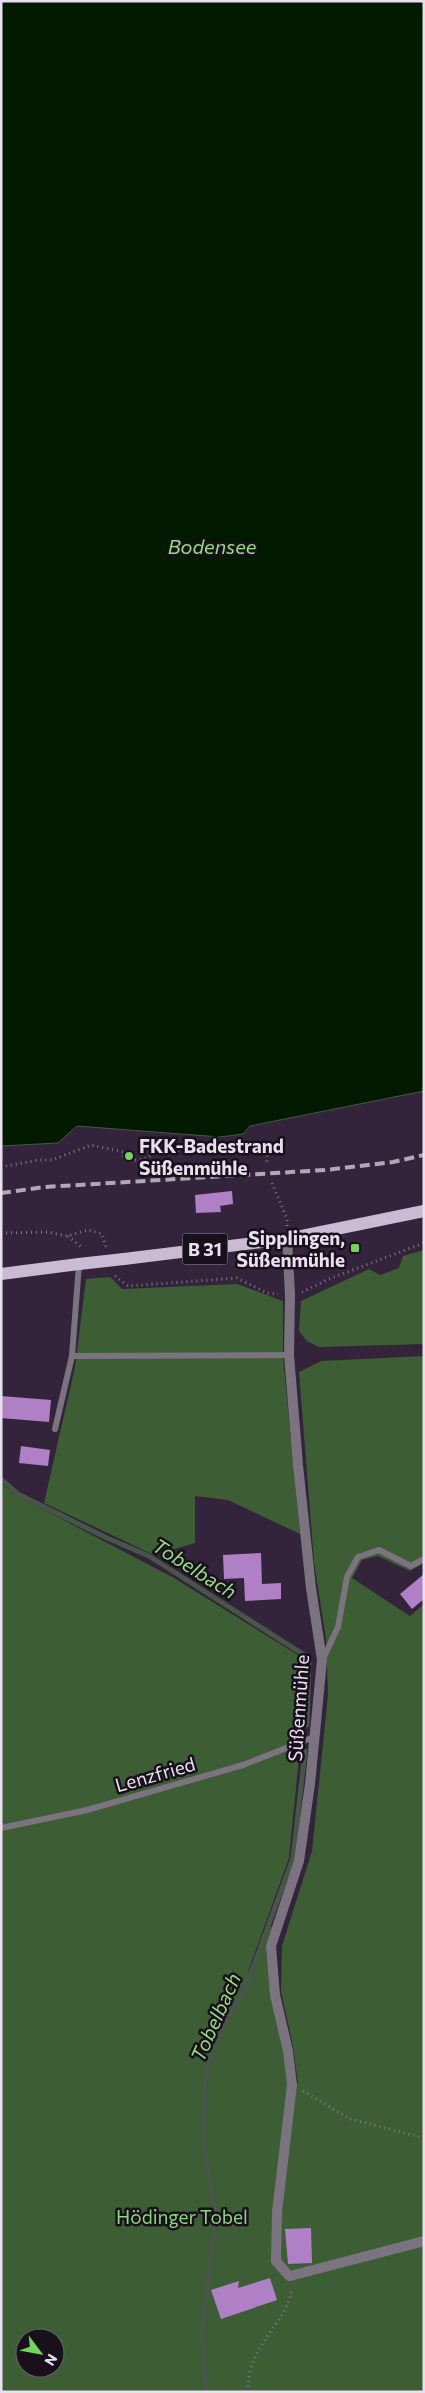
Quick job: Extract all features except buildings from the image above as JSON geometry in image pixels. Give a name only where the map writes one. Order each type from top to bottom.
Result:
[{"type":"main road","name":"B 31","points":[[1,1274],[286,1239],[424,1210]]},
{"type":"street","name":"Süßenmühle","points":[[286,1239],[290,1294],[289,1355],[311,1588],[322,1660],[299,1860],[271,1946],[275,1995],[288,2051],[292,2084],[277,2212],[276,2261],[289,2276],[294,2275]]},
{"type":"street","points":[[294,2275],[424,2241]]},
{"type":"lane","points":[[55,1429],[72,1356],[79,1264]]},
{"type":"lane","points":[[72,1356],[289,1355]]},
{"type":"lane","points":[[322,1660],[338,1627],[348,1577],[358,1557],[379,1550],[411,1566],[424,1559]]},
{"type":"lane","name":"Lenzfried","points":[[1,1828],[87,1810],[243,1765],[314,1737]]},
{"type":"path","points":[[1,1167],[38,1160],[52,1160],[90,1144],[123,1152],[123,1158],[129,1161],[182,1149],[197,1150],[201,1145],[207,1145],[267,1153],[267,1164]]},
{"type":"path","points":[[272,1183],[287,1218],[286,1239]]},
{"type":"path","points":[[67,1236],[88,1230],[102,1234],[106,1248]]},
{"type":"path","points":[[1,1233],[47,1232],[67,1236],[81,1247]]},
{"type":"path","points":[[115,1276],[128,1286],[237,1278],[267,1293],[290,1294],[306,1292],[329,1279],[424,1243]]},
{"type":"path","points":[[292,2084],[350,2119],[424,2138]]},
{"type":"path","points":[[248,2392],[247,2380],[259,2345],[290,2301],[294,2275]]},
{"type":"green space","points":[[424,1250],[424,1344],[319,1347],[307,1341],[299,1331],[301,1301],[369,1269],[380,1275],[399,1268],[403,1256]]},
{"type":"green space","points":[[110,1277],[122,1289],[237,1284],[283,1301],[283,1357],[300,1534],[228,1500],[195,1496],[195,1543],[154,1555],[44,1503],[75,1367],[86,1279]]},
{"type":"green space","name":"Hödinger Tobel","points":[[424,1356],[424,1563],[410,1571],[378,1556],[362,1560],[352,1578],[410,1616],[424,1604],[424,2392],[1,2392],[1,1483],[16,1495],[174,1578],[306,1660],[289,1858],[248,1972],[255,1962],[269,1926],[272,1927],[268,1951],[285,2049],[287,2074],[298,2084],[293,2046],[281,1991],[282,1946],[312,1851],[328,1695],[326,1639],[314,1562],[299,1372],[321,1361]]},
{"type":"water","name":"Bodensee","points":[[1,1],[424,1],[424,1091],[250,1126],[243,1134],[220,1137],[77,1126],[58,1143],[1,1146]]},
{"type":"waterway","name":"Tobelbach","points":[[1,1479],[18,1494],[107,1538],[149,1556],[309,1658],[307,1725]]},
{"type":"waterway","name":"Tobelbach","points":[[206,2392],[202,2331],[216,2217],[203,2140],[206,2068],[222,2028],[246,1987],[293,1858],[305,1751]]},
{"type":"railway","points":[[1,1193],[45,1187],[325,1170],[393,1162],[424,1155]]},
{"type":"place","name":"FKK-Badestrand Süßenmühle","points":[[129,1156]]},
{"type":"place","name":"Sipplingen, Süßenmühle","points":[[355,1248]]}]
